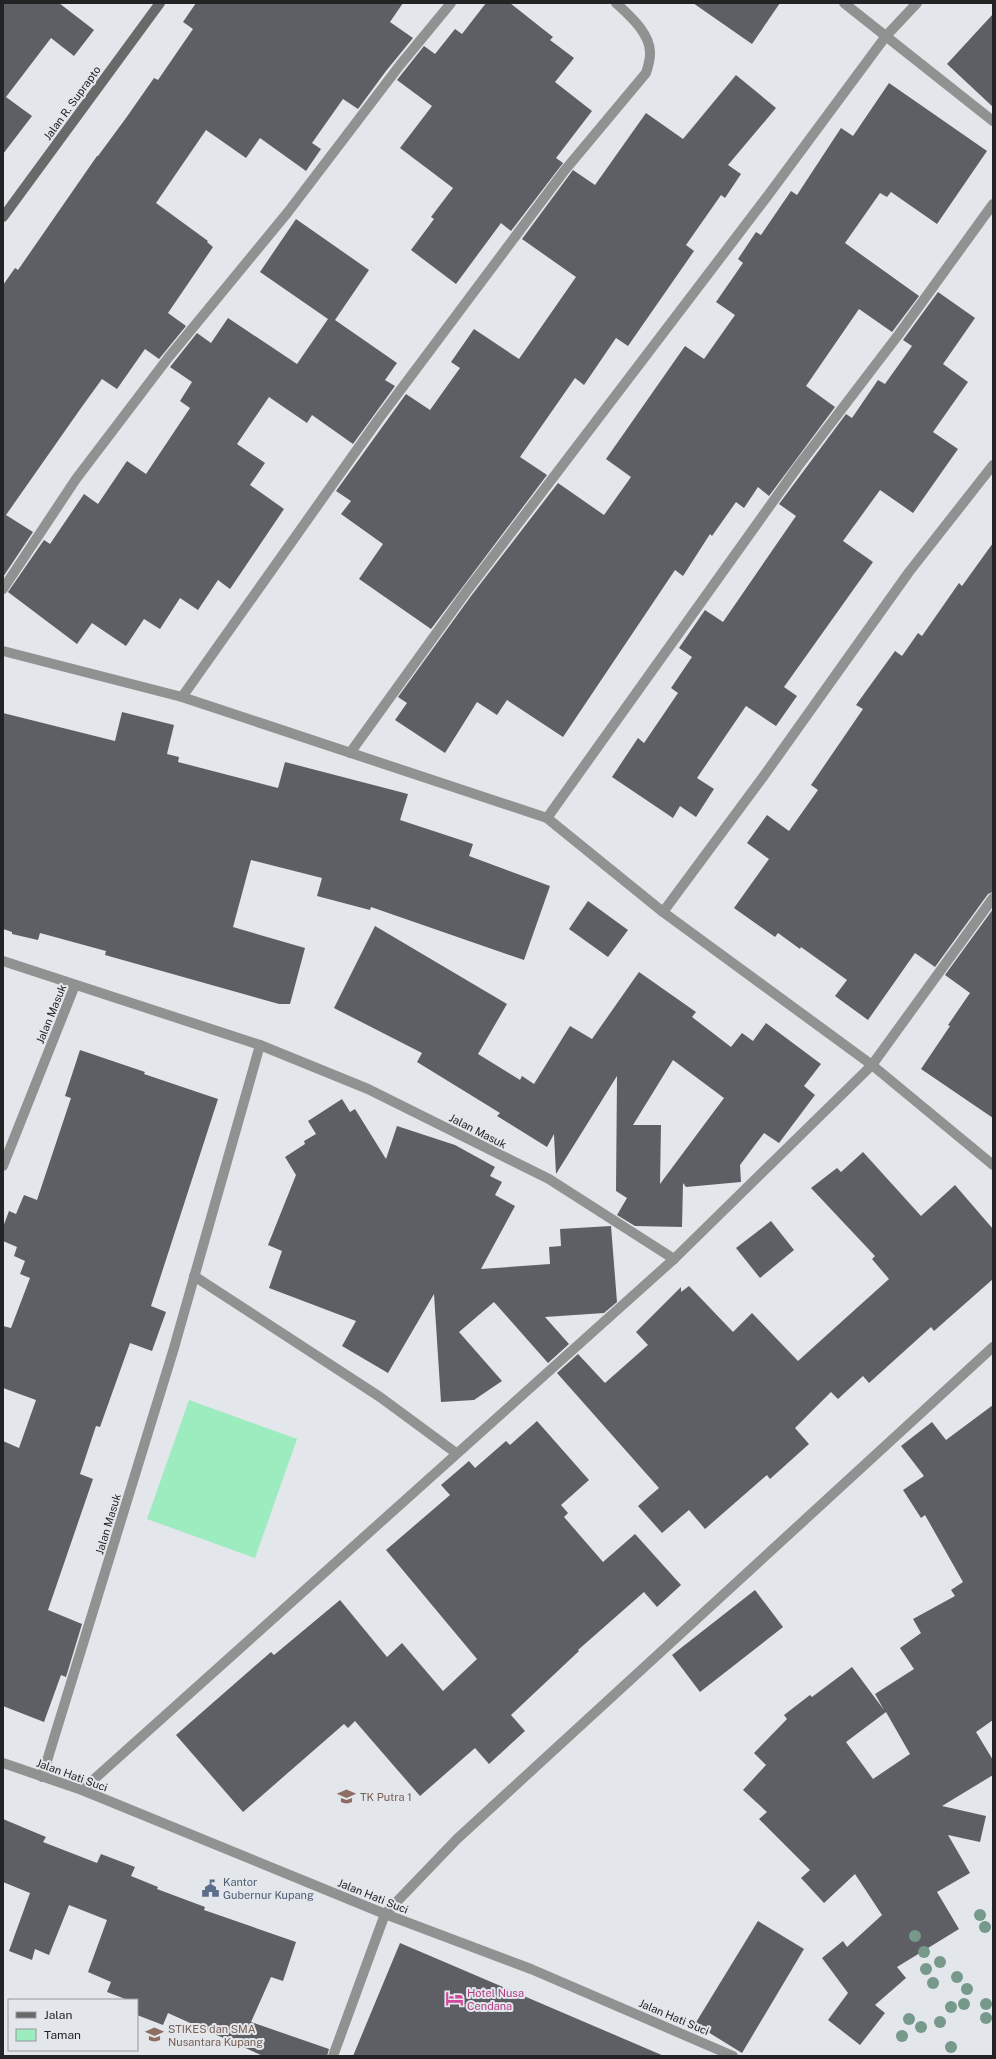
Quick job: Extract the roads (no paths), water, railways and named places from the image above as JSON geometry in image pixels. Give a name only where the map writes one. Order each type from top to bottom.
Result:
[{"type":"street","name":"Jalan R. Suprapto","points":[[3,217],[160,3]]},
{"type":"street","points":[[3,589],[76,479],[145,388],[288,212],[400,65],[451,3]]},
{"type":"street","points":[[182,697],[383,413],[565,170],[646,73],[650,53],[646,36],[634,20],[616,3]]},
{"type":"street","points":[[844,3],[993,121]]},
{"type":"street","points":[[350,753],[466,592],[769,194],[886,36],[917,3]]},
{"type":"street","points":[[547,818],[799,466],[899,334],[993,204]]},
{"type":"street","points":[[662,912],[763,777],[909,572],[993,465]]},
{"type":"street","points":[[3,651],[182,697],[547,818],[662,912],[872,1066],[993,1165]]},
{"type":"street","points":[[82,1790],[456,1452],[674,1259],[872,1066],[993,898]]},
{"type":"street","points":[[3,961],[75,984]]},
{"type":"street","name":"Jalan Masuk","points":[[3,1166],[75,984],[260,1046],[368,1089],[549,1179],[674,1259]]},
{"type":"street","name":"Jalan Masuk","points":[[42,1777],[151,1424],[260,1046]]},
{"type":"street","points":[[194,1276],[380,1397],[456,1452]]},
{"type":"street","points":[[333,2056],[385,1914],[457,1839],[993,1347]]},
{"type":"street","name":"Jalan Hati Suci","points":[[3,1763],[82,1790],[385,1914],[531,1969],[733,2056]]},
{"type":"place","name":"TK Putra 1","points":[[347,1797]]},
{"type":"place","name":"Kantor Gubernur Kupang","points":[[210,1888]]},
{"type":"place","name":"Hotel Nusa Cendana","points":[[454,1999]]},
{"type":"place","name":"STIKES dan SMA Nusantara Kupang","points":[[155,2035]]}]
